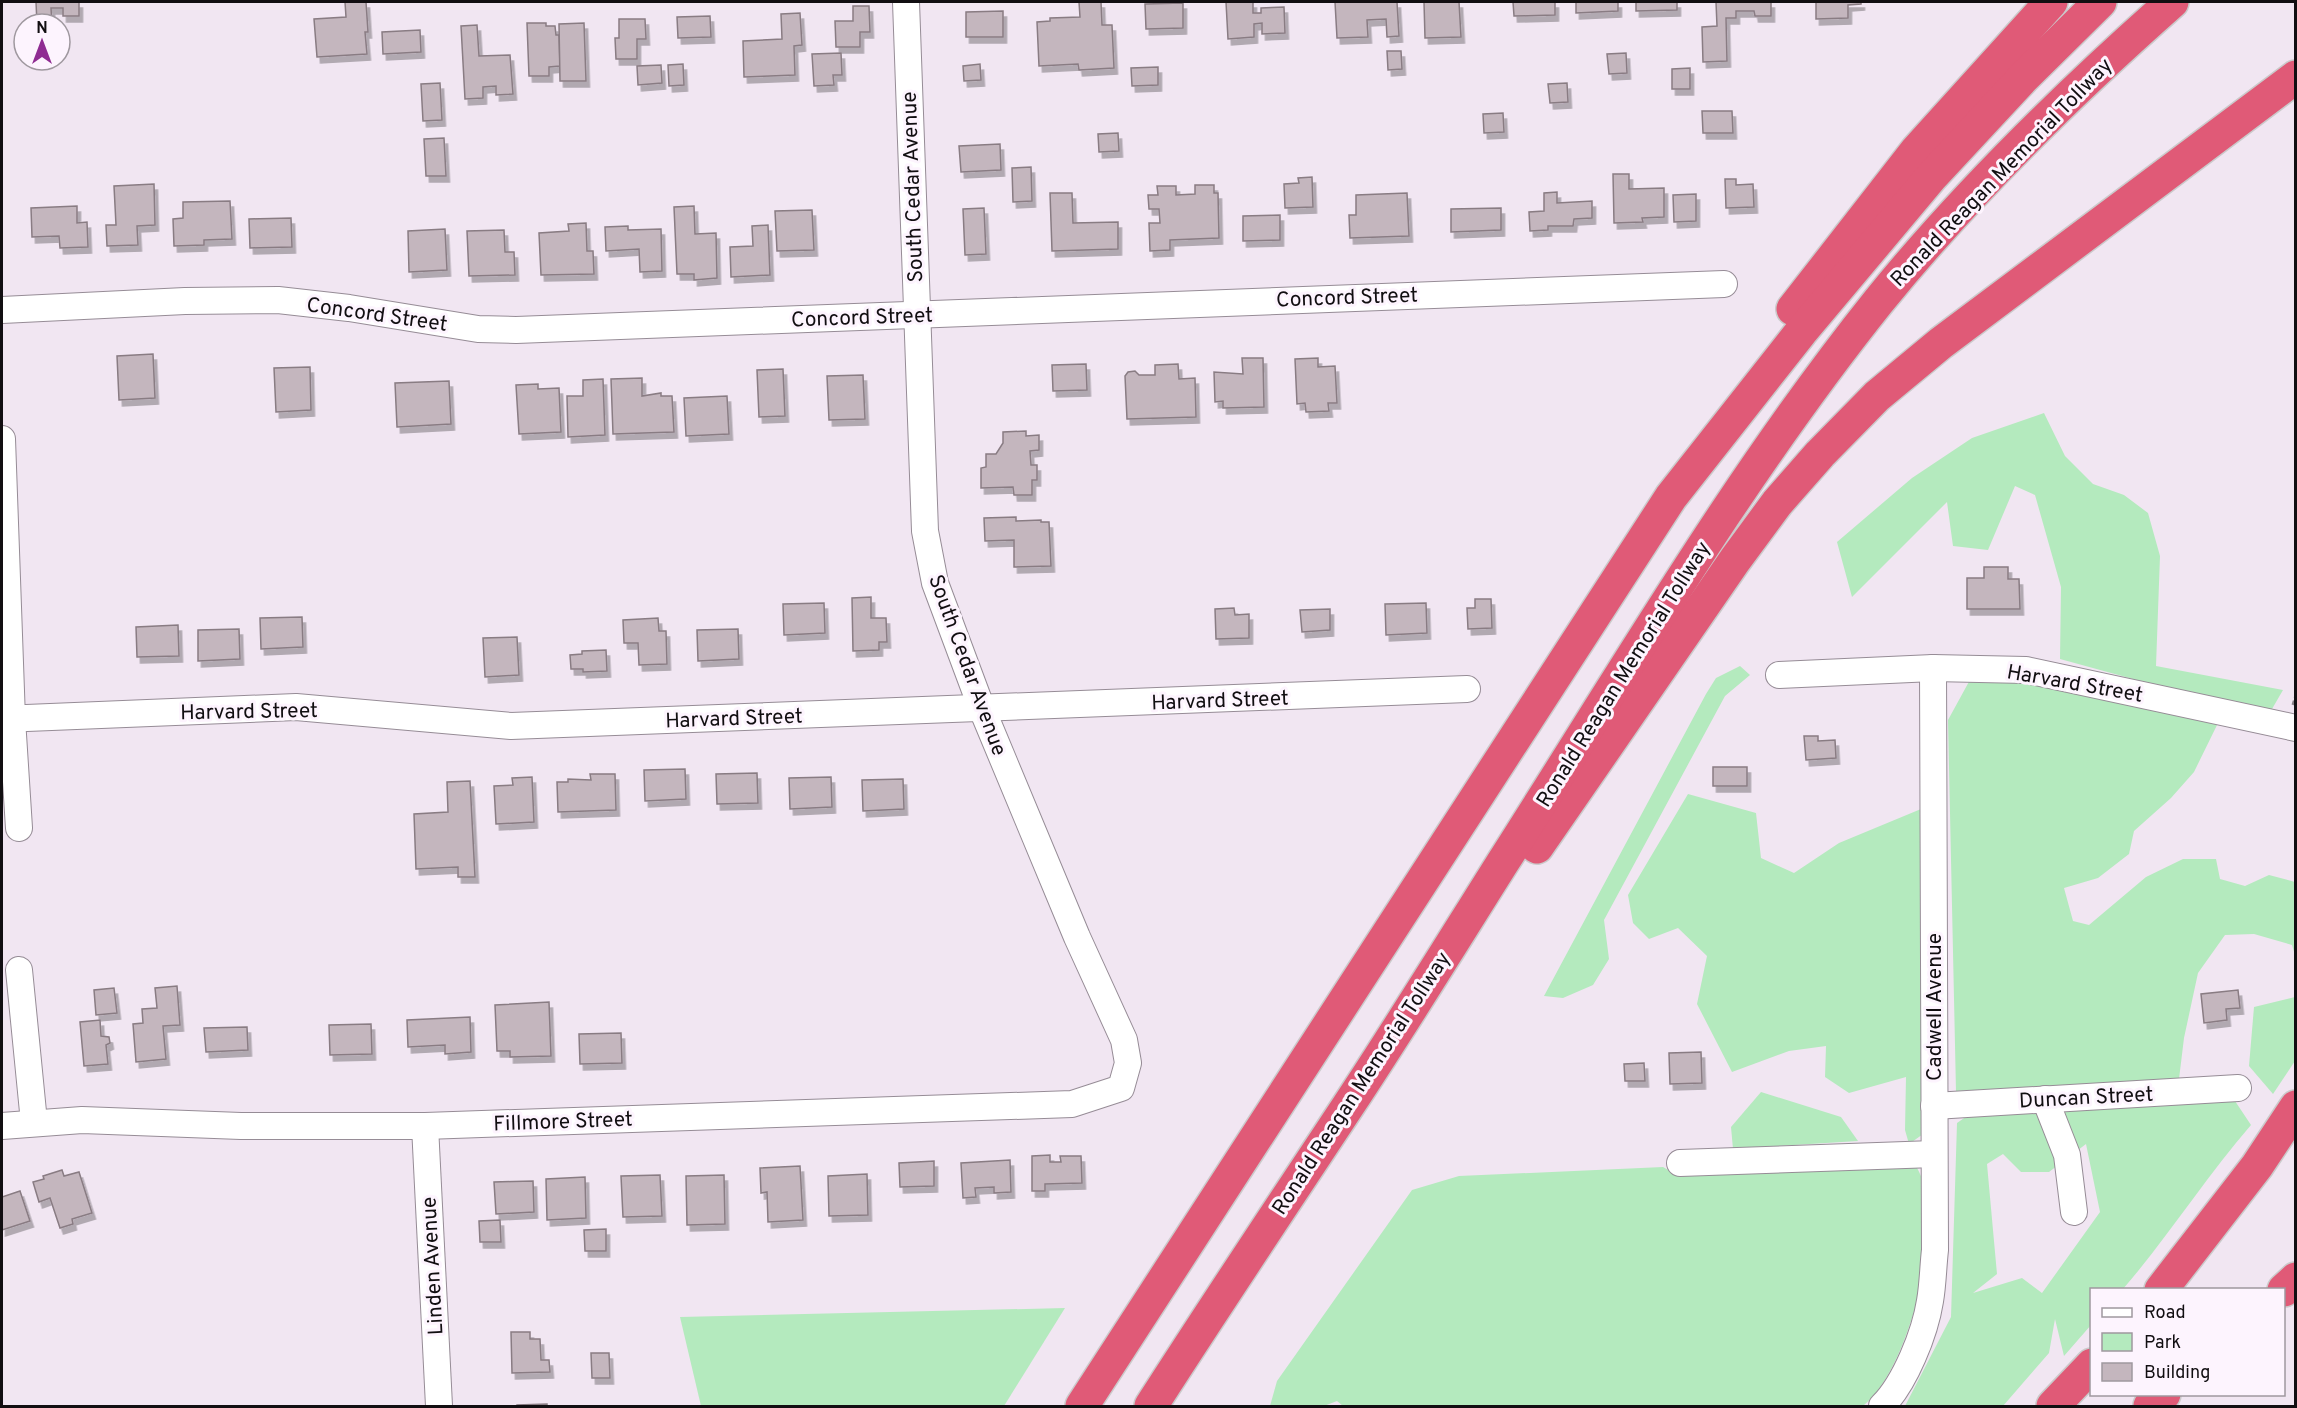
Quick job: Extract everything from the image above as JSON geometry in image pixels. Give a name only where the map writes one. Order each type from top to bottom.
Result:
[{"type":"highway","points":[[1671,497],[1752,368],[1830,260],[1917,150],[2051,2]]},
{"type":"highway","name":"Ronald Reagan Memorial Tollway","points":[[1082,1407],[1671,497],[1800,332],[1932,176],[2023,78],[2100,2]]},
{"type":"highway","name":"Ronald Reagan Memorial Tollway","points":[[1151,1407],[1350,1103],[1731,503],[1808,393],[1880,299],[1950,218],[2070,96],[2172,2]]},
{"type":"highway","points":[[1350,1103],[1559,817],[1735,560],[1777,503],[1820,454],[1877,396],[1941,343],[2295,77]]},
{"type":"highway","points":[[2163,1288],[2257,1166],[2295,1107]]},
{"type":"highway","points":[[2053,1407],[2090,1366]]},
{"type":"highway","points":[[2150,1407],[2163,1396]]},
{"type":"street","name":"South Cedar Avenue","points":[[906,2],[925,531],[935,583],[982,709],[1077,937],[1124,1040],[1128,1063],[1122,1088]]},
{"type":"street","name":"Concord Street","points":[[2,309],[185,301],[278,300],[349,308],[478,328],[516,330],[1724,284]]},
{"type":"street","points":[[2,439],[7,719],[19,828]]},
{"type":"street","name":"Harvard Street","points":[[1779,675],[1933,668],[2026,670],[2295,728]]},
{"type":"street","name":"Cadwell Avenue","points":[[1882,1407],[1890,1399],[1905,1373],[1918,1343],[1930,1303],[1934,1260],[1933,668]]},
{"type":"street","name":"Harvard Street","points":[[7,719],[296,708],[511,726],[1467,689]]},
{"type":"street","points":[[20,970],[34,1122]]},
{"type":"street","name":"Fillmore Street","points":[[2,1126],[82,1120],[241,1126],[425,1126],[1072,1104],[1122,1088]]},
{"type":"street","name":"Duncan Street","points":[[1934,1106],[2238,1088]]},
{"type":"street","points":[[2045,1099],[2067,1155],[2074,1212]]},
{"type":"street","name":"Linden Avenue","points":[[425,1126],[439,1407]]},
{"type":"street","points":[[1680,1163],[1934,1154]]},
{"type":"green space","points":[[2044,413],[2065,456],[2093,484],[2124,495],[2148,513],[2160,556],[2156,666],[2283,690],[2272,709],[2217,702],[2060,659],[2061,587],[2035,495],[2015,486],[1988,550],[1953,546],[1947,502],[1852,597],[1837,542],[1912,478],[1972,438]]},
{"type":"green space","points":[[1740,666],[1750,675],[1725,696],[1604,920],[1609,959],[1593,985],[1563,998],[1544,996],[1706,694],[1716,678]]},
{"type":"green space","points":[[1971,678],[2031,678],[2219,721],[2194,772],[2171,798],[2134,831],[2129,854],[2098,878],[2064,888],[2073,921],[2089,925],[2146,877],[2183,859],[2216,859],[2220,879],[2245,886],[2269,875],[2295,882],[2295,955],[2292,945],[2254,934],[2225,935],[2198,973],[2184,1038],[2179,1079],[1956,1091],[1948,720]]},
{"type":"green space","points":[[1688,794],[1756,813],[1761,858],[1794,873],[1839,843],[1921,809],[1926,1132],[1909,1144],[1905,1130],[1906,1077],[1849,1093],[1825,1077],[1826,1046],[1789,1051],[1732,1072],[1697,1004],[1707,956],[1678,928],[1649,939],[1633,923],[1628,895]]},
{"type":"green space","points":[[2295,997],[2295,1061],[2273,1094],[2249,1066],[2254,1007]]},
{"type":"green space","points":[[1761,1092],[1841,1117],[1858,1141],[1733,1149],[1731,1127]]},
{"type":"green space","points":[[2235,1101],[2251,1125],[2124,1288],[2090,1288],[2090,1326],[2064,1356],[2055,1319],[2049,1353],[2003,1406],[1905,1406],[1951,1317],[1957,1123],[1970,1114]],"holes":[[[2086,1144],[2100,1212],[2042,1293],[2022,1278],[1973,1293],[1997,1274],[1987,1164],[2003,1154],[2021,1172],[2049,1172]]]},
{"type":"green space","points":[[1916,1166],[1922,1178],[1925,1195],[1927,1249],[1923,1278],[1905,1339],[1896,1359],[1875,1394],[1863,1406],[1343,1406],[1337,1401],[1324,1406],[1270,1406],[1277,1381],[1412,1190],[1459,1176],[1663,1167],[1677,1175]]},
{"type":"green space","points":[[1065,1308],[1004,1406],[701,1406],[680,1317]]},
{"type":"building","points":[[36,2],[79,2],[79,16],[72,16],[72,12],[63,12],[63,8],[51,8],[51,12],[36,12]]},
{"type":"building","points":[[345,2],[366,2],[367,54],[317,57],[314,19],[346,17]]},
{"type":"building","points":[[1079,2],[1101,2],[1102,25],[1112,25],[1114,68],[1079,70],[1078,64],[1039,66],[1037,22],[1050,21],[1050,18],[1080,17]]},
{"type":"building","points":[[1226,2],[1253,2],[1253,13],[1261,13],[1261,8],[1284,7],[1285,33],[1262,34],[1262,23],[1254,24],[1254,37],[1228,39]]},
{"type":"building","points":[[1335,2],[1397,2],[1399,36],[1387,37],[1386,19],[1367,20],[1368,37],[1337,38]]},
{"type":"building","points":[[1424,2],[1459,2],[1461,37],[1425,38]]},
{"type":"building","points":[[1513,2],[1555,2],[1555,15],[1514,16]]},
{"type":"building","points":[[1576,2],[1618,2],[1618,11],[1576,13]]},
{"type":"building","points":[[1636,2],[1677,2],[1677,10],[1636,11]]},
{"type":"building","points":[[1716,2],[1771,2],[1771,16],[1755,16],[1754,11],[1736,11],[1736,18],[1726,18],[1727,61],[1703,62],[1702,27],[1717,26]]},
{"type":"building","points":[[1816,2],[1861,2],[1861,4],[1848,5],[1848,18],[1816,19]]},
{"type":"building","points":[[1183,3],[1183,28],[1146,29],[1145,4]]},
{"type":"building","points":[[853,6],[869,6],[870,32],[860,32],[860,47],[836,47],[835,21],[853,21]]},
{"type":"building","points":[[1003,11],[1003,37],[966,37],[966,12]]},
{"type":"building","points":[[800,13],[802,45],[794,46],[795,75],[744,77],[743,41],[782,39],[781,14]]},
{"type":"building","points":[[710,16],[711,37],[678,38],[677,17]]},
{"type":"building","points":[[619,19],[645,19],[646,39],[637,39],[637,59],[616,59],[615,38],[619,38]]},
{"type":"building","points":[[527,23],[546,23],[546,26],[555,26],[556,35],[559,35],[560,66],[549,67],[549,76],[529,76]]},
{"type":"building","points":[[584,23],[586,81],[560,81],[559,24]]},
{"type":"building","points":[[477,25],[479,56],[510,55],[513,94],[496,95],[496,86],[483,87],[483,98],[465,99],[461,26]]},
{"type":"building","points":[[420,30],[421,52],[383,54],[382,32]]},
{"type":"building","points":[[1387,51],[1401,51],[1402,69],[1388,70]]},
{"type":"building","points":[[841,53],[842,75],[833,75],[834,85],[814,86],[812,54]]},
{"type":"building","points":[[1626,53],[1627,73],[1609,74],[1607,54]]},
{"type":"building","points":[[683,64],[684,85],[669,86],[668,65]]},
{"type":"building","points":[[980,64],[981,80],[964,81],[963,66]]},
{"type":"building","points":[[661,65],[662,83],[638,85],[637,66]]},
{"type":"building","points":[[1158,67],[1158,85],[1132,86],[1131,68]]},
{"type":"building","points":[[1690,68],[1690,89],[1672,89],[1672,69]]},
{"type":"building","points":[[440,83],[442,120],[423,121],[421,84]]},
{"type":"building","points":[[1567,83],[1568,102],[1550,103],[1548,84]]},
{"type":"building","points":[[1702,111],[1732,111],[1733,133],[1703,133]]},
{"type":"building","points":[[1503,113],[1504,132],[1484,133],[1483,114]]},
{"type":"building","points":[[1118,133],[1119,151],[1099,152],[1098,134]]},
{"type":"building","points":[[444,138],[446,176],[426,176],[424,139]]},
{"type":"building","points":[[1000,144],[1001,170],[961,172],[959,146]]},
{"type":"building","points":[[1031,167],[1032,201],[1013,202],[1012,168]]},
{"type":"building","points":[[1613,174],[1629,174],[1629,189],[1664,188],[1664,217],[1642,218],[1643,222],[1614,223]]},
{"type":"building","points":[[1312,177],[1313,207],[1285,208],[1284,184],[1299,183],[1298,178]]},
{"type":"building","points":[[1725,179],[1736,179],[1736,185],[1753,184],[1754,207],[1726,208]]},
{"type":"building","points":[[154,184],[155,225],[137,226],[138,245],[107,246],[106,225],[116,225],[114,186]]},
{"type":"building","points":[[1195,185],[1214,185],[1214,193],[1218,193],[1219,238],[1170,240],[1170,250],[1150,251],[1149,223],[1160,223],[1159,209],[1149,209],[1148,195],[1158,195],[1157,186],[1176,186],[1176,195],[1195,194]]},
{"type":"building","points":[[1557,192],[1557,203],[1592,201],[1592,218],[1574,219],[1573,226],[1548,226],[1548,230],[1530,231],[1529,212],[1544,211],[1544,193]]},
{"type":"building","points":[[1050,193],[1072,193],[1073,223],[1118,222],[1118,249],[1052,251]]},
{"type":"building","points":[[1407,193],[1409,236],[1350,238],[1349,215],[1356,215],[1356,195]]},
{"type":"building","points":[[1696,194],[1696,221],[1674,222],[1673,195]]},
{"type":"building","points":[[230,201],[232,239],[204,240],[204,245],[174,246],[173,219],[183,218],[183,202]]},
{"type":"building","points":[[77,206],[77,223],[87,222],[88,247],[60,248],[59,236],[32,237],[31,208]]},
{"type":"building","points":[[694,206],[695,234],[716,233],[717,278],[694,280],[694,274],[677,274],[674,207]]},
{"type":"building","points":[[984,208],[986,254],[965,255],[963,209]]},
{"type":"building","points":[[1501,208],[1501,230],[1451,232],[1451,209]]},
{"type":"building","points":[[812,210],[814,250],[777,251],[775,211]]},
{"type":"building","points":[[1280,215],[1280,240],[1243,241],[1243,216]]},
{"type":"building","points":[[291,218],[292,247],[250,248],[249,219]]},
{"type":"building","points":[[586,223],[587,251],[593,251],[594,274],[541,275],[539,233],[569,231],[568,224]]},
{"type":"building","points":[[768,225],[770,275],[731,277],[730,247],[753,246],[752,226]]},
{"type":"building","points":[[628,226],[628,230],[661,229],[662,271],[640,272],[639,249],[606,251],[605,227]]},
{"type":"building","points":[[445,229],[447,270],[409,272],[408,231]]},
{"type":"building","points":[[504,230],[505,252],[514,252],[515,275],[469,276],[467,231]]},
{"type":"building","points":[[153,354],[155,398],[119,400],[117,356]]},
{"type":"building","points":[[1242,358],[1263,358],[1264,407],[1223,408],[1223,401],[1215,402],[1214,372],[1243,374]]},
{"type":"building","points":[[1318,358],[1318,367],[1335,366],[1337,403],[1328,403],[1329,411],[1306,412],[1305,403],[1297,404],[1295,359]]},
{"type":"building","points":[[1086,364],[1087,390],[1053,391],[1052,365]]},
{"type":"building","points":[[1178,364],[1179,379],[1195,378],[1196,417],[1127,419],[1125,376],[1128,372],[1155,375],[1155,365]]},
{"type":"building","points":[[310,367],[311,410],[276,412],[274,368]]},
{"type":"building","points":[[783,369],[785,416],[759,417],[757,370]]},
{"type":"building","points":[[863,375],[865,419],[829,420],[827,376]]},
{"type":"building","points":[[642,378],[642,396],[661,393],[661,396],[672,396],[674,432],[613,434],[611,379]]},
{"type":"building","points":[[603,379],[605,435],[568,437],[567,396],[583,396],[583,380]]},
{"type":"building","points":[[449,381],[451,424],[397,427],[395,383]]},
{"type":"building","points":[[538,384],[538,389],[559,388],[561,432],[519,434],[516,385]]},
{"type":"building","points":[[727,396],[729,434],[686,436],[684,398]]},
{"type":"building","points":[[1026,431],[1026,436],[1039,435],[1039,450],[1030,451],[1031,465],[1037,465],[1037,480],[1032,480],[1032,495],[1014,495],[1013,487],[981,488],[981,468],[986,467],[986,454],[996,454],[1003,443],[1003,432]]},
{"type":"building","points":[[1016,517],[1016,521],[1049,522],[1051,566],[1014,567],[1014,540],[985,541],[984,518]]},
{"type":"building","points":[[1984,567],[2008,567],[2008,579],[2019,579],[2020,609],[1967,609],[1967,578],[1984,578]]},
{"type":"building","points":[[871,597],[871,618],[886,618],[887,642],[879,642],[879,650],[853,651],[852,598]]},
{"type":"building","points":[[1475,599],[1491,599],[1492,628],[1468,629],[1467,608],[1475,608]]},
{"type":"building","points":[[824,603],[825,633],[784,635],[783,604]]},
{"type":"building","points":[[1426,603],[1427,633],[1386,635],[1385,604]]},
{"type":"building","points":[[1234,608],[1235,615],[1249,614],[1249,638],[1216,639],[1215,609]]},
{"type":"building","points":[[1330,609],[1330,630],[1302,632],[1300,610]]},
{"type":"building","points":[[302,617],[303,647],[261,649],[260,618]]},
{"type":"building","points":[[658,618],[659,631],[666,631],[667,664],[639,665],[638,643],[624,643],[623,620]]},
{"type":"building","points":[[178,625],[179,656],[137,657],[136,627]]},
{"type":"building","points":[[239,629],[240,659],[198,661],[198,630]]},
{"type":"building","points":[[738,629],[739,659],[698,661],[697,630]]},
{"type":"building","points":[[517,637],[519,675],[485,677],[483,638]]},
{"type":"building","points":[[606,650],[607,671],[583,672],[583,669],[571,669],[570,655],[582,654],[582,651]]},
{"type":"building","points":[[1804,736],[1818,736],[1818,741],[1835,740],[1836,758],[1806,760]]},
{"type":"building","points":[[1713,767],[1747,767],[1747,786],[1713,786]]},
{"type":"building","points":[[685,769],[686,799],[645,801],[644,770]]},
{"type":"building","points":[[757,773],[758,803],[717,804],[716,774]]},
{"type":"building","points":[[590,774],[615,774],[616,810],[558,812],[557,782],[568,782],[568,779],[591,780]]},
{"type":"building","points":[[532,777],[534,822],[496,824],[494,786],[513,785],[512,778]]},
{"type":"building","points":[[831,777],[832,807],[790,809],[789,778]]},
{"type":"building","points":[[903,779],[904,809],[863,811],[862,780]]},
{"type":"building","points":[[470,781],[475,877],[458,877],[458,867],[416,869],[414,814],[448,812],[447,782]]},
{"type":"building","points":[[177,986],[180,1025],[163,1026],[166,1059],[136,1062],[133,1024],[143,1023],[142,1009],[157,1008],[155,988]]},
{"type":"building","points":[[114,988],[117,1013],[96,1015],[94,990]]},
{"type":"building","points":[[2238,990],[2240,1008],[2226,1009],[2227,1020],[2204,1023],[2201,994]]},
{"type":"building","points":[[549,1002],[551,1056],[510,1057],[510,1051],[497,1051],[495,1005]]},
{"type":"building","points":[[470,1017],[471,1052],[445,1054],[445,1045],[408,1047],[407,1020]]},
{"type":"building","points":[[100,1020],[101,1036],[109,1037],[110,1043],[106,1045],[108,1064],[84,1066],[80,1022]]},
{"type":"building","points":[[371,1024],[372,1054],[330,1055],[329,1025]]},
{"type":"building","points":[[247,1027],[248,1050],[206,1052],[204,1028]]},
{"type":"building","points":[[621,1033],[622,1063],[580,1064],[579,1034]]},
{"type":"building","points":[[1701,1052],[1702,1083],[1670,1084],[1669,1053]]},
{"type":"building","points":[[1644,1063],[1645,1081],[1625,1081],[1624,1064]]},
{"type":"building","points":[[1050,1155],[1050,1162],[1061,1162],[1060,1156],[1081,1156],[1082,1183],[1045,1184],[1045,1191],[1032,1191],[1032,1156]]},
{"type":"building","points":[[1010,1160],[1011,1192],[994,1193],[994,1187],[975,1188],[976,1197],[963,1198],[961,1163]]},
{"type":"building","points":[[934,1161],[934,1186],[900,1187],[899,1163]]},
{"type":"building","points":[[800,1166],[803,1220],[768,1222],[767,1192],[761,1193],[760,1168]]},
{"type":"building","points":[[62,1170],[64,1176],[79,1172],[92,1213],[72,1219],[73,1224],[60,1228],[50,1198],[39,1202],[33,1182]]},
{"type":"building","points":[[867,1174],[868,1215],[829,1216],[828,1176]]},
{"type":"building","points":[[660,1175],[662,1216],[623,1217],[621,1176]]},
{"type":"building","points":[[724,1175],[725,1224],[687,1225],[686,1176]]},
{"type":"building","points":[[585,1177],[586,1218],[547,1220],[546,1179]]},
{"type":"building","points":[[533,1181],[534,1212],[496,1214],[494,1182]]},
{"type":"building","points":[[20,1191],[30,1221],[2,1230],[2,1197]]},
{"type":"building","points":[[500,1220],[501,1242],[480,1242],[479,1221]]},
{"type":"building","points":[[606,1229],[606,1251],[585,1251],[584,1230]]},
{"type":"building","points":[[511,1332],[530,1332],[530,1339],[540,1339],[541,1360],[549,1360],[550,1372],[512,1373]]},
{"type":"building","points":[[591,1353],[609,1353],[610,1378],[592,1378]]},
{"type":"building","points":[[547,1404],[547,1406],[517,1406],[517,1405]]}]
